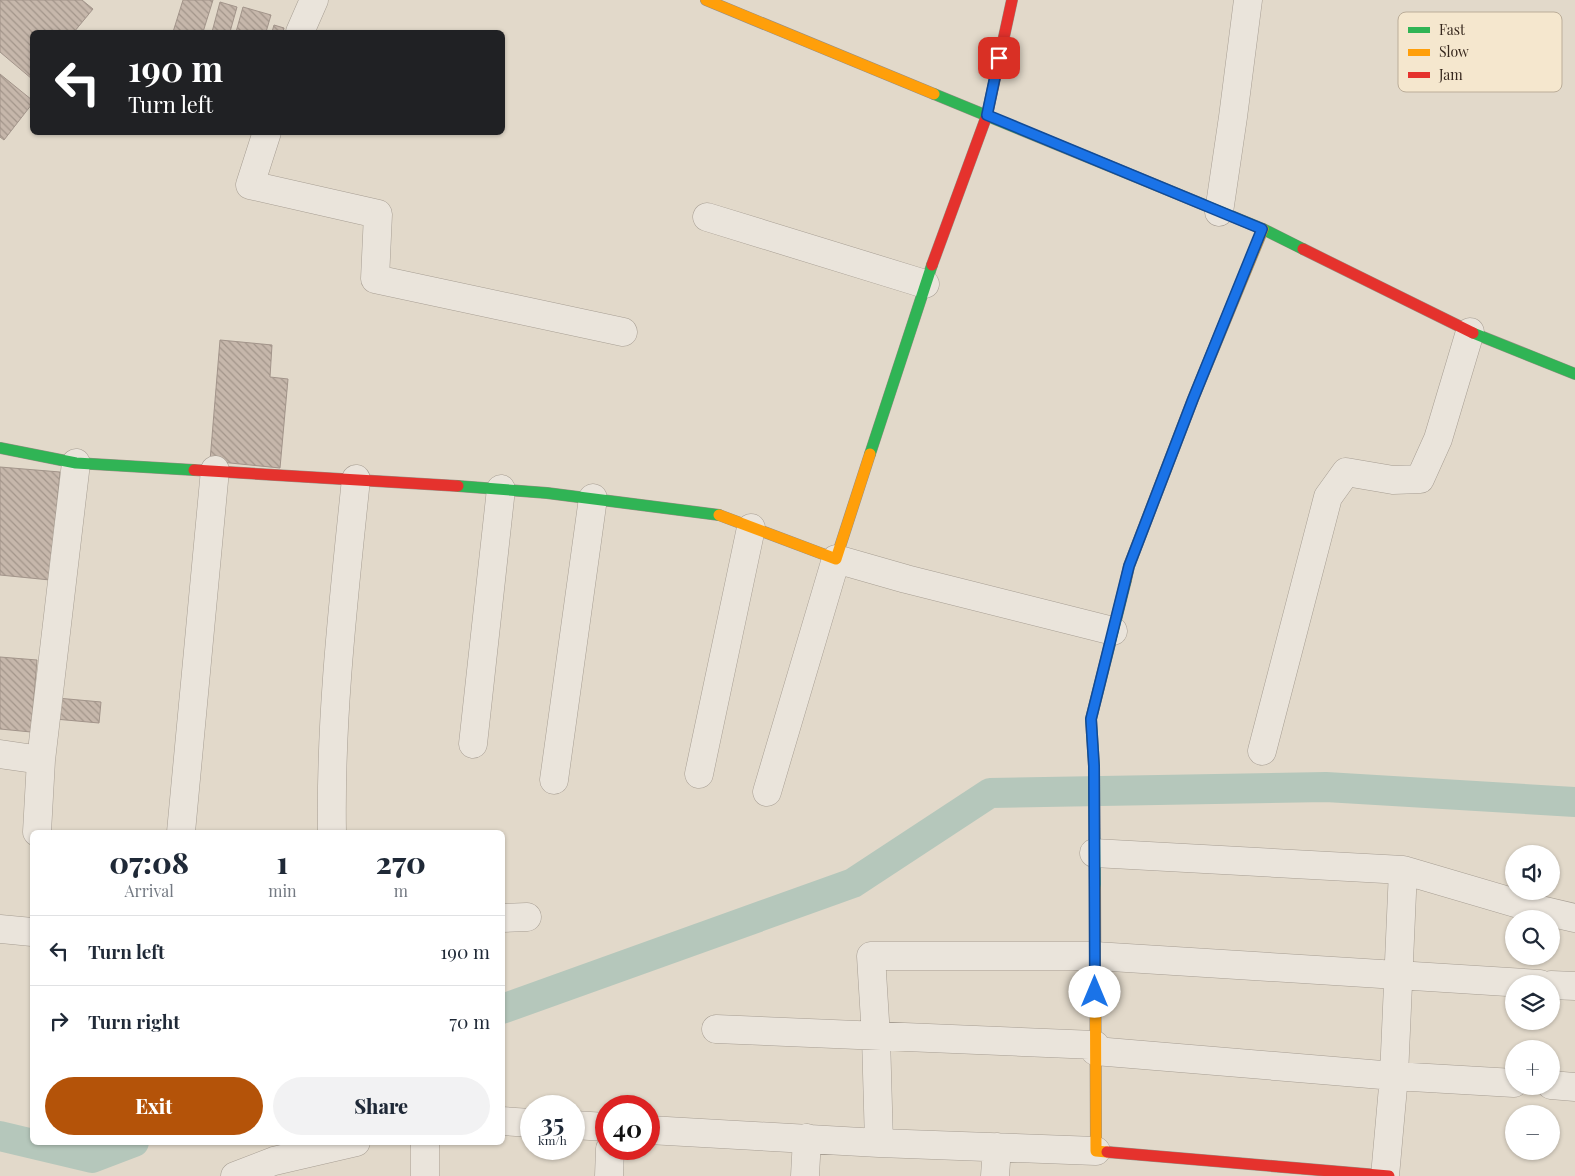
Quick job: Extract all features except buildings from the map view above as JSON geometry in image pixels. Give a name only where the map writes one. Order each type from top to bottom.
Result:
[{"type":"street","points":[[301,30],[314,0]]},
{"type":"street","points":[[706,0],[1262,229],[1470,332],[1573,368]]},
{"type":"street","points":[[767,792],[836,559],[925,284],[987,115],[1012,0]]},
{"type":"street","points":[[1219,212],[1248,0]]},
{"type":"street","points":[[266,135],[250,185],[378,214],[375,279],[623,332]]},
{"type":"street","points":[[707,217],[925,284]]},
{"type":"street","points":[[1096,1150],[1094,766],[1091,719],[1129,566],[1193,399],[1262,229]]},
{"type":"street","points":[[1262,752],[1328,497],[1346,472],[1393,480],[1420,479],[1438,439],[1470,332]]},
{"type":"street","points":[[0,448],[76,463],[356,478],[501,489],[722,514],[751,528],[836,559],[906,579],[1113,632]]},
{"type":"street","points":[[37,830],[41,760],[76,463]]},
{"type":"street","points":[[181,830],[215,470]]},
{"type":"street","points":[[332,830],[331,792],[336,687],[356,478]]},
{"type":"street","points":[[472,744],[501,489]]},
{"type":"street","points":[[554,780],[593,498]]},
{"type":"street","points":[[700,774],[751,528]]},
{"type":"street","points":[[0,754],[41,760]]},
{"type":"street","points":[[1094,853],[1403,870],[1536,909],[1575,918]]},
{"type":"street","points":[[1385,1176],[1394,1076],[1403,870]]},
{"type":"street","points":[[0,929],[30,925]]},
{"type":"street","points":[[879,1143],[876,1037],[871,956],[1095,956],[1505,982]]},
{"type":"street","points":[[1560,985],[1575,986]]},
{"type":"street","points":[[716,1029],[1095,1048],[1394,1076],[1505,1082]]},
{"type":"street","points":[[1560,1085],[1575,1086]]},
{"type":"street","points":[[505,1121],[520,1122]]},
{"type":"street","points":[[660,1131],[879,1143],[1096,1150],[1206,1168],[1389,1176]]},
{"type":"street","points":[[805,1176],[807,1138]]},
{"type":"street","points":[[235,1176],[274,1161],[343,1145]]},
{"type":"street","points":[[425,1145],[425,1176]]},
{"type":"street","points":[[995,1176],[997,1147]]},
{"type":"street","points":[[609,1176],[610,1160]]},
{"type":"waterway","points":[[505,1008],[853,883],[990,793],[1326,787],[1575,802]]},
{"type":"waterway","points":[[0,1136],[30,1143]]},
{"type":"waterway","points":[[38,1145],[92,1158],[126,1145]]},
{"type":"traffic: fast","points":[[934,94],[1263,229],[1303,249]]},
{"type":"traffic: fast","points":[[870,454],[932,265]]},
{"type":"traffic: fast","points":[[1473,333],[1575,374]]},
{"type":"traffic: fast","points":[[0,448],[76,463],[194,470]]},
{"type":"traffic: fast","points":[[458,486],[547,493],[719,515]]},
{"type":"traffic: fast","points":[[1095,887],[1094,766],[1091,719],[1126,580]]},
{"type":"traffic: slow","points":[[706,0],[934,94]]},
{"type":"traffic: slow","points":[[1126,580],[1129,566],[1193,399],[1263,229]]},
{"type":"traffic: slow","points":[[719,515],[836,559],[870,454]]},
{"type":"traffic: slow","points":[[1095,887],[1096,1151],[1107,1152]]},
{"type":"traffic: jam","points":[[932,265],[987,115],[1012,0]]},
{"type":"traffic: jam","points":[[1303,249],[1473,333]]},
{"type":"traffic: jam","points":[[194,470],[458,486]]},
{"type":"traffic: jam","points":[[1107,1152],[1389,1176]]},
{"type":"route","points":[[999,58],[987,115],[1262,229],[1193,399],[1129,566],[1091,719],[1094,766],[1095,992]]}]
